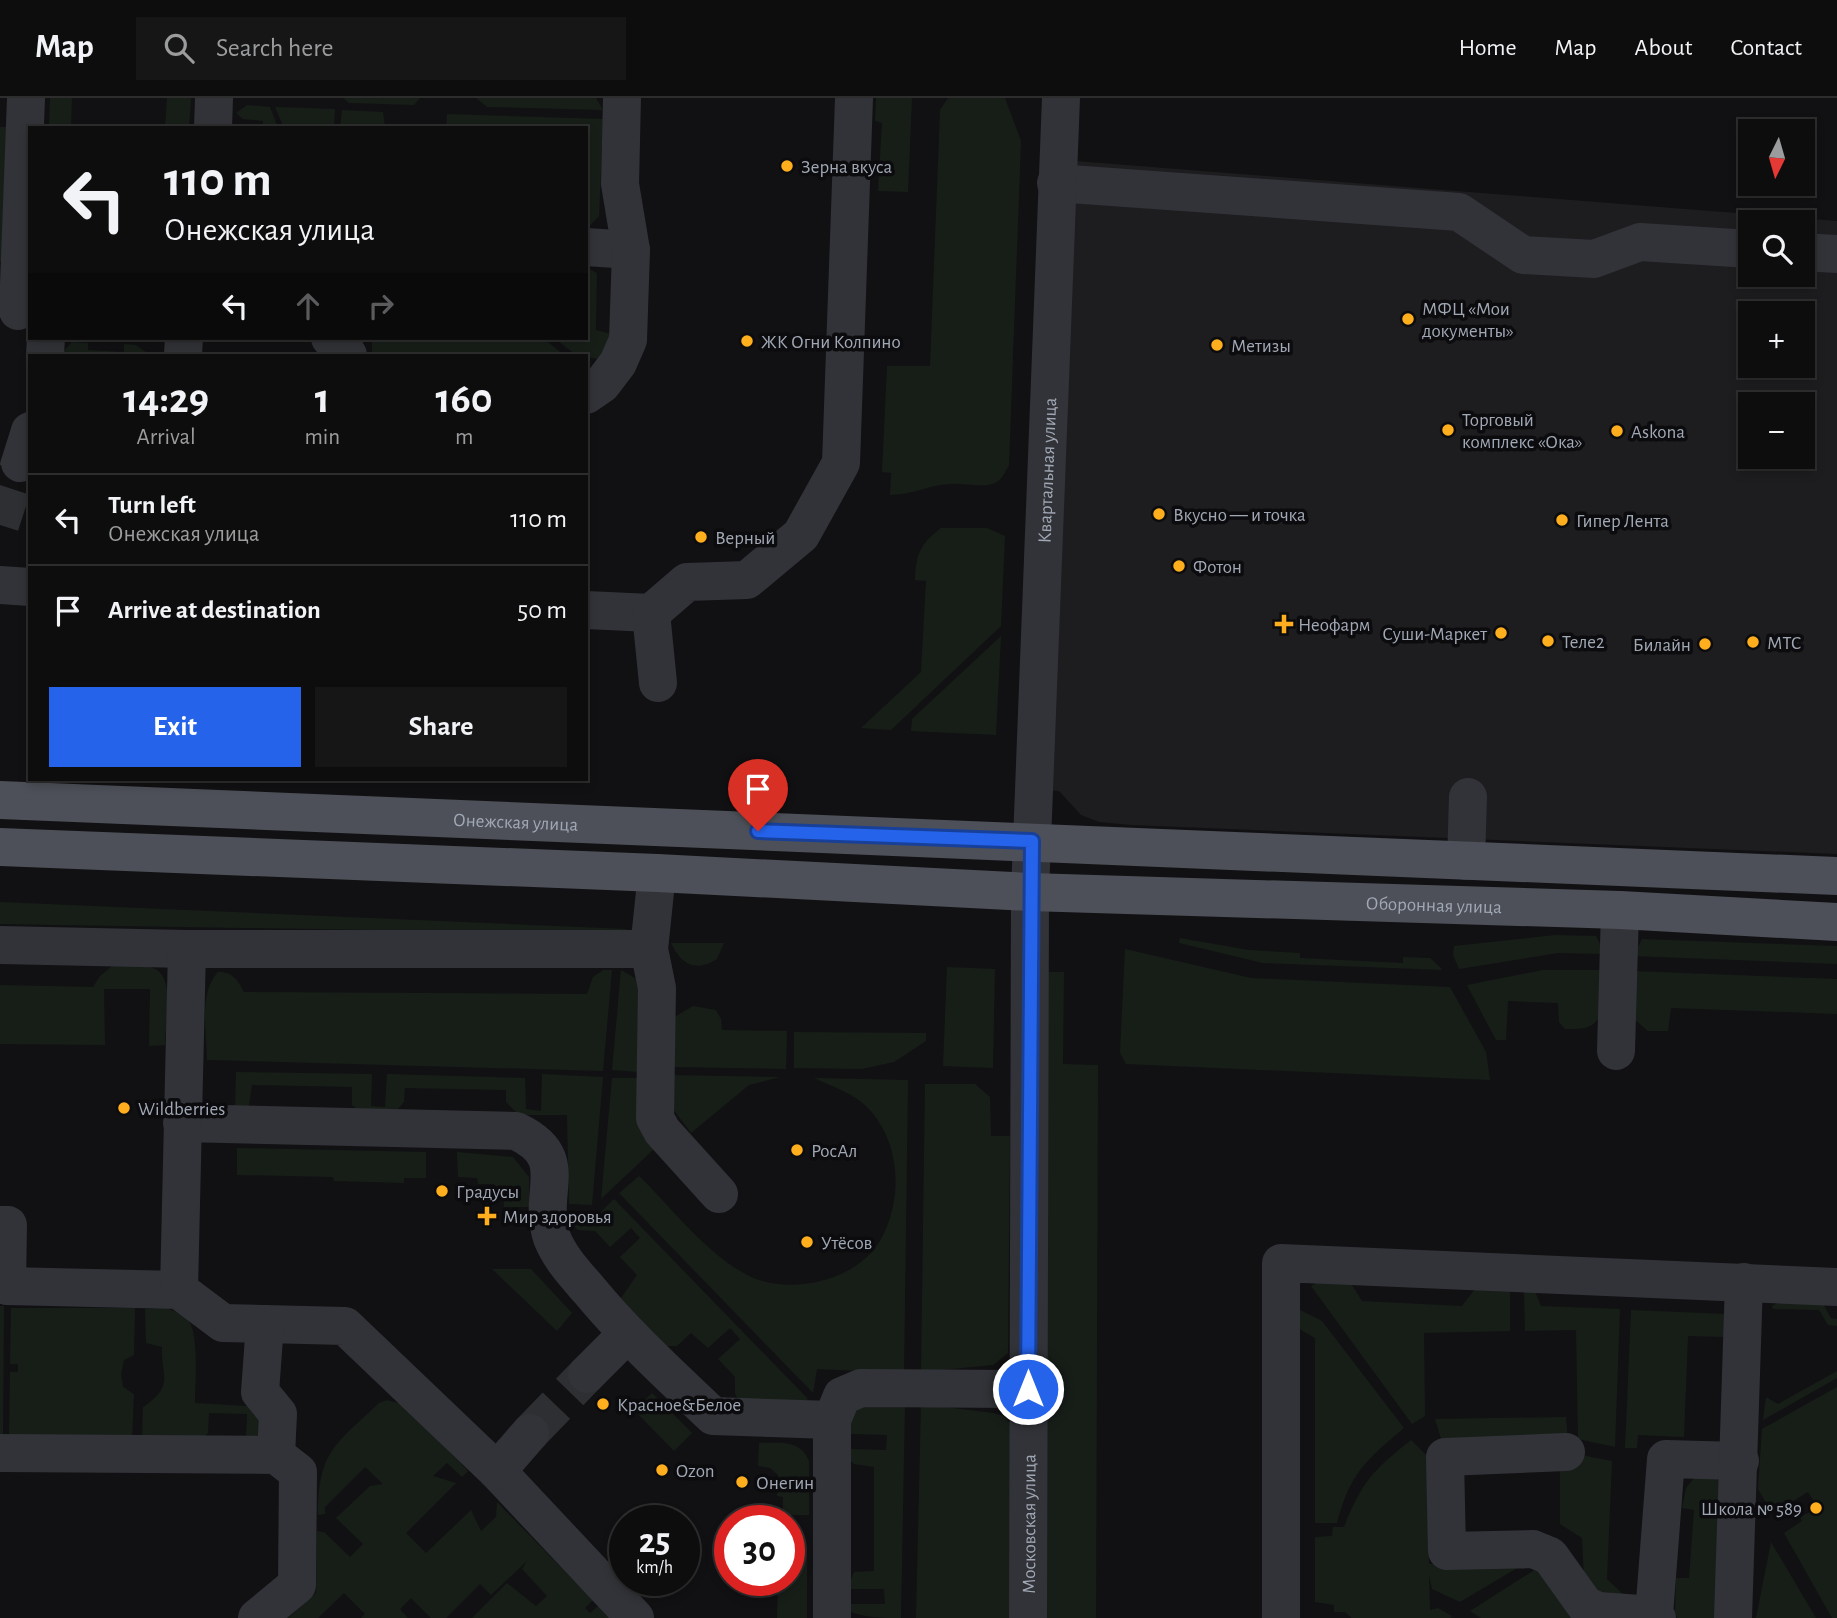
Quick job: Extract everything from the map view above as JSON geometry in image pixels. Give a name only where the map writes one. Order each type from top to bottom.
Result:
[{"type":"main road","name":"Онежская улица","points":[[0,800],[1032,841]]},
{"type":"main road","points":[[1032,841],[1837,876]]},
{"type":"main road","points":[[0,847],[657,873],[1030,892]]},
{"type":"main road","name":"Оборонная улица","points":[[1030,892],[1620,910],[1837,922]]},
{"type":"street","points":[[16,311],[26,98]]},
{"type":"street","points":[[213,126],[214,98]]},
{"type":"street","points":[[588,394],[602,384],[618,363],[628,340],[631,250],[620,184],[622,98]]},
{"type":"street","points":[[588,610],[651,613],[687,582],[747,580],[801,535],[841,463],[854,98]]},
{"type":"street","name":"Квартальная улица","points":[[1032,841],[1061,98]]},
{"type":"street","points":[[1056,183],[1459,212],[1523,255],[1594,259],[1640,242],[1738,248]]},
{"type":"street","points":[[588,247],[631,250]]},
{"type":"street","points":[[1815,253],[1837,254]]},
{"type":"street","points":[[334,340],[341,343],[347,354]]},
{"type":"street","points":[[0,585],[28,587]]},
{"type":"street","points":[[651,613],[658,683]]},
{"type":"street","points":[[1466,861],[1468,797]]},
{"type":"street","name":"Московская улица","points":[[1028,1618],[1032,841]]},
{"type":"street","points":[[657,873],[649,949],[657,988],[655,1118],[662,1131],[719,1194]]},
{"type":"street","points":[[1616,1051],[1620,910]]},
{"type":"street","points":[[0,945],[187,950],[649,949]]},
{"type":"street","points":[[179,1290],[187,950]]},
{"type":"street","points":[[182,1123],[516,1131],[538,1142],[549,1162],[548,1209],[552,1236],[562,1259],[626,1335],[713,1416],[832,1420]]},
{"type":"street","points":[[0,1225],[8,1226],[7,1286],[179,1290],[223,1323],[345,1326],[497,1471],[635,1618]]},
{"type":"street","points":[[1281,1618],[1281,1263],[1837,1287]]},
{"type":"street","points":[[1733,1618],[1744,1282]]},
{"type":"street","points":[[265,1324],[260,1392],[278,1414],[276,1455]]},
{"type":"street","points":[[587,1374],[626,1335]]},
{"type":"street","points":[[832,1618],[832,1420],[842,1396],[860,1388],[1028,1389]]},
{"type":"street","points":[[497,1471],[530,1433]]},
{"type":"street","points":[[0,1452],[276,1455],[298,1472],[297,1585],[257,1618]]},
{"type":"street","points":[[1566,1452],[1445,1457],[1447,1551],[1533,1549],[1550,1556],[1585,1605],[1598,1611],[1655,1617],[1666,1459],[1740,1461]]},
{"type":"shaded area","points":[[50,98],[72,98],[71,126],[49,126]]},
{"type":"shaded area","points":[[167,98],[191,98],[189,126],[165,126]]},
{"type":"shaded area","points":[[343,98],[420,98],[414,105],[349,103]]},
{"type":"shaded area","points":[[476,98],[596,98],[603,110],[487,107]]},
{"type":"shaded area","points":[[876,98],[912,98],[908,192],[878,191],[882,123],[875,121]]},
{"type":"shaded area","points":[[948,98],[1005,98],[1021,141],[1009,465],[1000,480],[995,483],[942,485],[890,495],[891,473],[882,472],[887,366],[930,366],[940,110]]},
{"type":"shaded area","points":[[247,105],[270,107],[277,126],[263,126],[263,121],[243,119],[236,113]]},
{"type":"shaded area","points":[[275,107],[335,109],[334,126],[283,126]]},
{"type":"shaded area","points":[[342,110],[383,112],[385,126],[340,126]]},
{"type":"shaded area","points":[[447,114],[603,119],[599,216],[588,228],[588,126],[446,126]]},
{"type":"shaded area","points":[[0,127],[10,127],[4,261],[0,261]]},
{"type":"shaded area","points":[[1063,160],[1738,213],[1738,287],[1815,287],[1815,219],[1837,221],[1837,854],[1131,825],[1099,822],[1081,815],[1059,791],[1041,790]]},
{"type":"shaded area","points":[[588,268],[597,273],[596,330],[611,334],[612,341],[598,359],[588,357],[588,354],[575,354],[557,340],[588,340]]},
{"type":"shaded area","points":[[372,340],[545,340],[563,354],[372,354]]},
{"type":"shaded area","points":[[72,342],[88,343],[88,350],[124,352],[124,344],[136,345],[149,354],[61,354]]},
{"type":"shaded area","points":[[941,528],[987,528],[1005,536],[1001,626],[891,730],[861,728],[921,672],[926,581],[915,580],[917,563],[920,550]]},
{"type":"shaded area","points":[[1001,636],[996,735],[911,731],[912,719]]},
{"type":"shaded area","points":[[0,902],[627,929],[616,934],[0,924]]},
{"type":"shaded area","points":[[1555,935],[1596,936],[1605,954],[1558,953],[1459,969],[1453,955],[1454,946]]},
{"type":"shaded area","points":[[1180,938],[1249,950],[1300,953],[1300,958],[1403,963],[1403,957],[1430,958],[1443,970],[1263,963],[1179,943]]},
{"type":"shaded area","points":[[1642,939],[1837,946],[1837,964],[1633,956]]},
{"type":"shaded area","points":[[671,943],[724,943],[717,959],[695,966],[684,961]]},
{"type":"shaded area","points":[[1125,949],[1251,978],[1450,987],[1486,1052],[1490,1080],[1126,1064],[1120,1053]]},
{"type":"shaded area","points":[[112,966],[147,966],[163,976],[167,994],[165,1045],[149,1046],[150,989],[104,989],[105,1045],[0,1044],[0,985],[93,987],[100,976]]},
{"type":"shaded area","points":[[947,967],[995,969],[993,1068],[943,1066]]},
{"type":"shaded area","points":[[603,970],[612,970],[603,1071],[207,1060],[206,1002],[212,981],[218,972],[234,977],[244,992],[587,994],[593,977]]},
{"type":"shaded area","points":[[621,970],[635,978],[639,989],[638,1072],[612,1070]]},
{"type":"shaded area","points":[[1543,970],[1604,970],[1600,1016],[1597,1021],[1581,1029],[1565,1029],[1559,1022],[1558,1003],[1508,1001],[1506,1040],[1496,1040],[1467,985]]},
{"type":"shaded area","points":[[1632,971],[1837,979],[1837,1014],[1671,1008],[1668,1031],[1648,1031],[1633,1018]]},
{"type":"shaded area","points":[[1048,972],[1064,972],[1063,1064],[1098,1065],[1096,1618],[1046,1618]]},
{"type":"shaded area","points":[[693,1006],[716,1010],[721,1019],[722,1030],[787,1031],[786,1069],[670,1067],[673,1018]]},
{"type":"shaded area","points":[[794,1032],[926,1033],[926,1041],[894,1062],[862,1069],[794,1068]]},
{"type":"shaded area","points":[[236,1072],[372,1074],[371,1106],[385,1107],[387,1074],[525,1078],[526,1109],[541,1111],[542,1074],[603,1077],[592,1205],[569,1204],[567,1115],[519,1115],[506,1102],[506,1090],[405,1088],[404,1102],[398,1109],[358,1110],[352,1105],[352,1087],[252,1085],[249,1105],[235,1110]]},
{"type":"shaded area","points":[[669,1075],[780,1077],[749,1085],[691,1133],[669,1104]]},
{"type":"shaded area","points":[[612,1078],[639,1078],[654,1149],[601,1199]]},
{"type":"shaded area","points":[[814,1078],[908,1080],[904,1373],[817,1369],[813,1393],[619,1193],[639,1176],[718,1256],[749,1276],[766,1282],[784,1285],[822,1281],[856,1265],[881,1239],[888,1223],[895,1190],[893,1155],[880,1123],[863,1103]]},
{"type":"shaded area","points":[[925,1084],[975,1084],[990,1097],[991,1136],[1010,1136],[1008,1353],[993,1365],[921,1372]]},
{"type":"shaded area","points":[[237,1148],[426,1152],[426,1178],[404,1178],[404,1183],[334,1181],[333,1177],[237,1175]]},
{"type":"shaded area","points":[[457,1152],[513,1157],[529,1177],[529,1207],[504,1207],[503,1194],[494,1184],[478,1184],[477,1178],[458,1177]]},
{"type":"shaded area","points":[[614,1199],[808,1399],[797,1405],[738,1401],[735,1377],[718,1359],[740,1339],[730,1328],[708,1348],[691,1333],[677,1346],[663,1346],[621,1298],[637,1275],[620,1257],[640,1238],[631,1228],[610,1247],[595,1231],[578,1230],[569,1221],[568,1215],[598,1215]]},
{"type":"shaded area","points":[[492,1269],[531,1269],[572,1313],[557,1331]]},
{"type":"shaded area","points":[[1320,1281],[1350,1282],[1362,1301],[1462,1306],[1475,1289],[1510,1289],[1510,1331],[1424,1333],[1425,1416],[1412,1424],[1311,1286]]},
{"type":"shaded area","points":[[1524,1290],[1535,1291],[1541,1306],[1620,1309],[1615,1447],[1578,1439],[1576,1330],[1525,1331]]},
{"type":"shaded area","points":[[1782,1300],[1821,1300],[1831,1318],[1837,1319],[1837,1326],[1828,1325],[1819,1310],[1773,1309],[1772,1306]]},
{"type":"shaded area","points":[[0,1306],[4,1306],[3,1437],[0,1437]]},
{"type":"shaded area","points":[[1294,1307],[1322,1321],[1404,1428],[1361,1469],[1348,1492],[1337,1523],[1315,1523],[1315,1338],[1294,1326]]},
{"type":"shaded area","points":[[11,1308],[135,1308],[134,1355],[124,1360],[121,1374],[123,1387],[134,1394],[132,1439],[9,1437],[10,1372],[18,1372],[18,1364],[10,1364]]},
{"type":"shaded area","points":[[165,1308],[184,1316],[192,1328],[196,1360],[195,1403],[247,1406],[262,1417],[257,1438],[246,1439],[247,1414],[209,1413],[208,1433],[202,1439],[142,1438],[143,1407],[159,1393],[164,1380],[162,1347],[146,1343],[145,1309]]},
{"type":"shaded area","points":[[1631,1310],[1727,1314],[1727,1337],[1688,1336],[1684,1437],[1638,1435],[1637,1448],[1625,1448]]},
{"type":"shaded area","points":[[1837,1371],[1837,1378],[1763,1420],[1766,1397],[1778,1404]]},
{"type":"shaded area","name":"Школа № 589","points":[[1837,1387],[1837,1618],[1832,1618],[1784,1533],[1802,1521],[1800,1517],[1818,1508],[1808,1492],[1784,1505],[1768,1506],[1758,1489],[1762,1429]]},
{"type":"shaded area","points":[[652,1393],[692,1433],[674,1451],[634,1410]]},
{"type":"shaded area","points":[[387,1400],[405,1405],[468,1471],[462,1477],[447,1463],[433,1476],[456,1483],[406,1533],[426,1553],[471,1510],[481,1531],[496,1517],[497,1502],[593,1600],[585,1608],[590,1613],[598,1606],[609,1618],[472,1618],[507,1583],[536,1606],[547,1596],[522,1569],[527,1561],[491,1595],[480,1584],[446,1618],[431,1618],[411,1598],[400,1609],[408,1618],[361,1618],[365,1614],[344,1593],[318,1618],[288,1618],[316,1593],[317,1531],[324,1532],[350,1557],[363,1544],[336,1518],[370,1486],[383,1484],[365,1467],[325,1507],[325,1514],[318,1515],[321,1476],[332,1450],[379,1403]]},
{"type":"shaded area","points":[[860,1403],[905,1403],[901,1618],[866,1616],[848,1610],[848,1604],[885,1604],[884,1589],[847,1589],[854,1572],[874,1571],[874,1467],[854,1464],[849,1459],[849,1449],[886,1450],[887,1435],[851,1434],[851,1412]]},
{"type":"shaded area","points":[[921,1404],[993,1413],[1004,1416],[1010,1423],[1009,1618],[916,1618]]},
{"type":"shaded area","points":[[1566,1417],[1568,1442],[1443,1445],[1435,1419]]},
{"type":"shaded area","points":[[1411,1440],[1427,1456],[1429,1564],[1529,1561],[1460,1602],[1432,1589],[1429,1575],[1430,1610],[1438,1608],[1452,1616],[1450,1618],[1352,1618],[1345,1612],[1334,1612],[1334,1605],[1315,1602],[1315,1537],[1332,1536],[1333,1527],[1344,1527],[1370,1478]]},
{"type":"shaded area","points":[[759,1443],[788,1444],[800,1449],[809,1461],[809,1515],[805,1515],[805,1505],[783,1505],[783,1497],[777,1496],[778,1475],[770,1468],[758,1466]]},
{"type":"shaded area","points":[[1581,1455],[1612,1461],[1607,1579],[1627,1598],[1609,1603],[1584,1578],[1582,1538],[1560,1524],[1560,1468]]},
{"type":"shaded area","points":[[1694,1478],[1717,1479],[1724,1485],[1723,1618],[1677,1618],[1675,1613],[1676,1578],[1689,1578],[1694,1510],[1682,1508],[1686,1488]]},
{"type":"shaded area","points":[[1771,1542],[1816,1618],[1756,1618]]},
{"type":"shaded area","points":[[807,1548],[807,1618],[777,1618],[778,1596],[805,1596]]},
{"type":"shaded area","points":[[1536,1569],[1588,1618],[1481,1618],[1470,1611]]},
{"type":"tunnel","points":[[0,525],[20,463]]},
{"type":"tunnel","points":[[530,1433],[587,1374]]},
{"type":"place","name":"Зерна вкуса","points":[[787,166]]},
{"type":"place","name":"МФЦ «Мои документы»","points":[[1408,319]]},
{"type":"place","name":"ЖК Огни Колпино","points":[[747,341]]},
{"type":"place","name":"Метизы","points":[[1217,345]]},
{"type":"place","name":"Торговый комплекс «Ока»","points":[[1448,430]]},
{"type":"place","name":"Askona","points":[[1617,431]]},
{"type":"place","name":"Вкусно — и точка","points":[[1159,514]]},
{"type":"place","name":"Гипер Лента","points":[[1562,520]]},
{"type":"place","name":"Верный","points":[[701,537]]},
{"type":"place","name":"Фотон","points":[[1179,566]]},
{"type":"place","name":"Неофарм","points":[[1284,624]]},
{"type":"place","name":"Суши-Маркет","points":[[1501,633]]},
{"type":"place","name":"Теле2","points":[[1548,641]]},
{"type":"place","name":"МТС","points":[[1753,642]]},
{"type":"place","name":"Билайн","points":[[1705,644]]},
{"type":"place","name":"Wildberries","points":[[124,1108]]},
{"type":"place","name":"РосАл","points":[[797,1150]]},
{"type":"place","name":"Градусы","points":[[442,1191]]},
{"type":"place","name":"Мир здоровья","points":[[487,1216]]},
{"type":"place","name":"Утёсов","points":[[807,1242]]},
{"type":"place","name":"Красное&Белое","points":[[603,1404]]},
{"type":"place","name":"Ozon","points":[[662,1470]]},
{"type":"place","name":"Онегин","points":[[742,1482]]},
{"type":"place","name":"Школа № 589","points":[[1816,1508]]},
{"type":"route","points":[[758,831],[1032,841],[1028,1389]]}]
